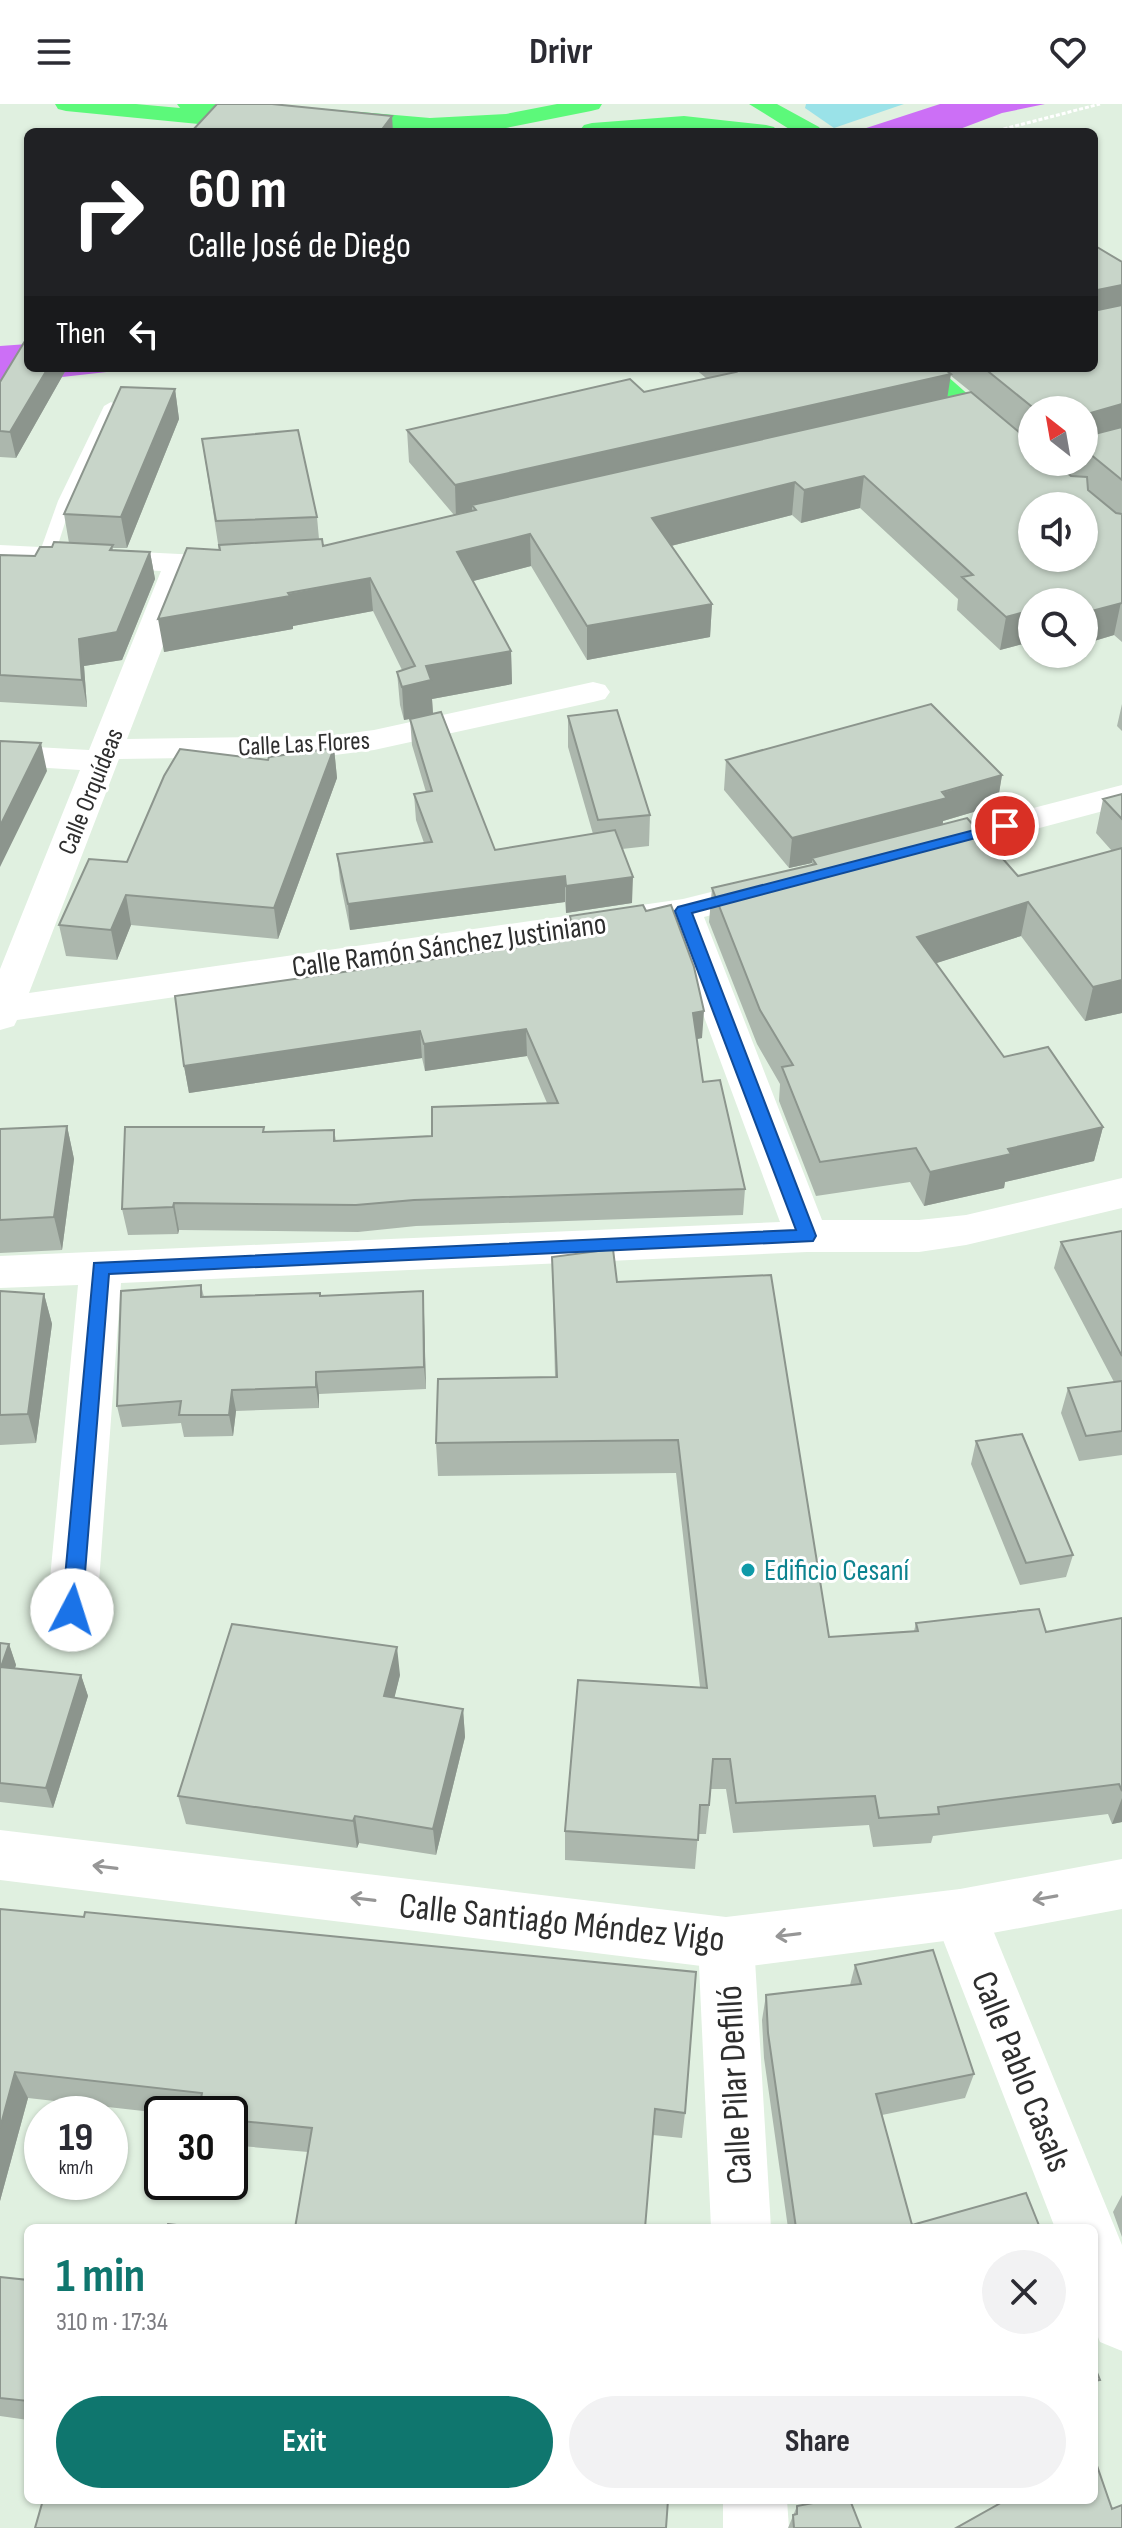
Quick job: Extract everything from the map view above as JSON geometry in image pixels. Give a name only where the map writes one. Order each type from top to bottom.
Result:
[{"type":"main road","points":[[66,104],[300,128]]},
{"type":"main road","points":[[188,104],[430,125],[506,121],[591,104]]},
{"type":"main road","points":[[430,125],[506,113],[531,104]]},
{"type":"main road","points":[[598,128],[702,104]]},
{"type":"main road","points":[[716,104],[760,128]]},
{"type":"main road","points":[[760,104],[801,120]]},
{"type":"main road","points":[[622,128],[684,123],[730,128]]},
{"type":"main road","points":[[928,372],[1015,448]]},
{"type":"street","points":[[942,418],[972,411]]},
{"type":"street","points":[[0,554],[179,564],[267,565]]},
{"type":"street","name":"Calle Orquídeas","points":[[1,1013],[179,564]]},
{"type":"street","name":"Calle Las Flores","points":[[0,755],[104,755],[327,746],[374,740],[593,692]]},
{"type":"street","points":[[895,855],[1122,795]]},
{"type":"street","name":"Calle Ramón Sánchez Justiniano","points":[[1,1013],[683,911],[804,879]]},
{"type":"street","points":[[683,911],[807,1236]]},
{"type":"street","points":[[0,1272],[807,1236],[919,1236],[966,1230],[1122,1193]]},
{"type":"street","points":[[72,1610],[101,1268]]},
{"type":"street","name":"Calle Santiago Méndez Vigo","points":[[0,1855],[726,1943],[960,1914],[1122,1884]]},
{"type":"street","name":"Calle Pablo Casals","points":[[960,1914],[1083,2224]]},
{"type":"street","name":"Calle Pilar Defilló","points":[[726,1943],[741,2224]]},
{"type":"street","points":[[1098,2260],[1122,2320]]},
{"type":"street","points":[[755,2504],[756,2528]]},
{"type":"lane","points":[[46,557],[65,501],[111,406]]},
{"type":"path","points":[[1007,128],[1100,104]]},
{"type":"shaded area","points":[[806,104],[904,104],[834,128],[805,108]]},
{"type":"shaded area","points":[[940,104],[1045,104],[1002,113],[963,128],[866,128]]},
{"type":"shaded area","points":[[24,344],[24,372],[106,372],[0,384],[0,346]]},
{"type":"building","points":[[217,104],[272,104],[392,116],[383,128],[195,128]]},
{"type":"building","points":[[1098,248],[1122,262],[1122,285],[1098,290]]},
{"type":"building","points":[[1122,305],[1122,404],[1098,411],[1098,396],[1019,396],[989,372],[1098,372],[1098,310]]},
{"type":"building","points":[[24,343],[24,372],[46,372],[10,432],[0,431],[0,382]]},
{"type":"building","points":[[736,372],[951,374],[455,485],[407,430],[630,379],[644,392]]},
{"type":"building","points":[[121,387],[175,389],[121,517],[64,514]]},
{"type":"building","points":[[971,392],[1018,431],[1018,476],[1087,477],[1090,492],[1018,492],[1018,572],[1098,572],[1098,498],[1116,513],[1122,514],[1122,603],[1098,609],[1098,588],[1018,588],[1018,614],[1006,617],[962,577],[973,575],[864,476],[804,490],[795,482],[652,518],[712,604],[587,626],[530,534],[457,552],[511,651],[426,666],[431,680],[402,687],[397,672],[415,666],[370,578],[288,593],[290,596],[158,619],[187,548],[220,550],[219,545],[322,539],[323,546],[476,510],[472,505]]},
{"type":"building","points":[[1122,427],[1122,480],[1098,460],[1098,433]]},
{"type":"building","points":[[298,430],[317,517],[216,521],[202,439]]},
{"type":"building","points":[[54,542],[113,545],[110,550],[150,552],[117,632],[79,639],[82,680],[0,675],[0,555],[35,556],[40,547],[52,547]]},
{"type":"building","points":[[931,704],[1002,775],[942,792],[947,798],[792,838],[726,760]]},
{"type":"building","points":[[617,710],[650,815],[598,820],[568,716]]},
{"type":"building","points":[[441,712],[495,850],[615,830],[633,877],[566,886],[565,876],[348,904],[337,854],[432,842],[414,794],[432,791],[410,719]]},
{"type":"building","points":[[0,741],[41,743],[0,826]]},
{"type":"building","points":[[334,748],[274,908],[126,895],[111,930],[59,925],[89,859],[127,862],[164,776],[180,749],[268,760],[269,757]]},
{"type":"building","points":[[1122,794],[1122,819],[1103,799]]},
{"type":"building","points":[[967,818],[1018,876],[1122,848],[1122,980],[1093,987],[1028,902],[917,937],[1004,1057],[1048,1047],[1103,1127],[1008,1149],[1011,1154],[930,1172],[916,1148],[820,1162],[782,1067],[793,1065],[760,1010],[712,888],[816,864],[812,858]]},
{"type":"building","points":[[643,905],[646,911],[671,905],[694,967],[704,1011],[693,1013],[703,1082],[720,1080],[745,1189],[414,1200],[356,1205],[174,1203],[173,1207],[122,1209],[125,1127],[264,1127],[263,1132],[334,1130],[334,1141],[432,1136],[432,1107],[558,1103],[526,1029],[424,1044],[420,1031],[184,1066],[175,996],[574,939],[570,916]]},
{"type":"building","points":[[67,1126],[54,1217],[0,1220],[0,1129]]},
{"type":"building","points":[[1122,1231],[1122,1356],[1061,1242]]},
{"type":"building","points":[[613,1249],[617,1282],[771,1275],[829,1637],[918,1631],[916,1623],[1039,1609],[1046,1632],[1122,1618],[1122,1791],[1119,1784],[938,1807],[939,1814],[879,1818],[875,1796],[736,1803],[730,1759],[713,1759],[709,1805],[700,1805],[698,1840],[565,1831],[578,1680],[707,1688],[678,1440],[436,1443],[438,1379],[557,1377],[552,1257]]},
{"type":"building","points":[[201,1285],[201,1297],[423,1291],[424,1367],[316,1372],[316,1387],[232,1390],[229,1415],[179,1415],[181,1401],[117,1406],[121,1291]]},
{"type":"building","points":[[0,1291],[44,1294],[28,1414],[0,1415]]},
{"type":"building","points":[[1122,1381],[1122,1431],[1086,1436],[1068,1388]]},
{"type":"building","points":[[1022,1434],[1073,1555],[1026,1563],[976,1441]]},
{"type":"building","points":[[232,1624],[397,1647],[384,1696],[463,1709],[433,1829],[355,1816],[353,1821],[178,1796]]},
{"type":"building","points":[[0,1643],[9,1644],[1,1667],[81,1675],[46,1788],[0,1783]]},
{"type":"building","points":[[0,1909],[84,1917],[85,1912],[696,1972],[685,2113],[655,2109],[645,2224],[296,2224],[312,2128],[248,2122],[248,2096],[201,2096],[202,2093],[15,2072],[0,2128]]},
{"type":"building","points":[[933,1950],[974,2074],[876,2094],[912,2224],[795,2224],[768,2033],[766,1995],[861,1984],[855,1965]]},
{"type":"building","points":[[1026,2193],[1038,2224],[916,2224]]},
{"type":"building","points":[[0,2277],[24,2280],[24,2401],[0,2398]]},
{"type":"building","points":[[1098,2469],[1112,2509],[1122,2505],[1122,2528],[956,2528],[999,2504],[1098,2504]]},
{"type":"building","points":[[42,2504],[668,2504],[666,2528],[35,2528]]},
{"type":"building","points":[[852,2504],[861,2528],[794,2528],[793,2515],[797,2514],[797,2506]]},
{"type":"place","name":"Edificio Cesaní","points":[[748,1570]]},
{"type":"route","points":[[72,1610],[101,1268],[807,1236],[683,911],[1005,826]]}]
